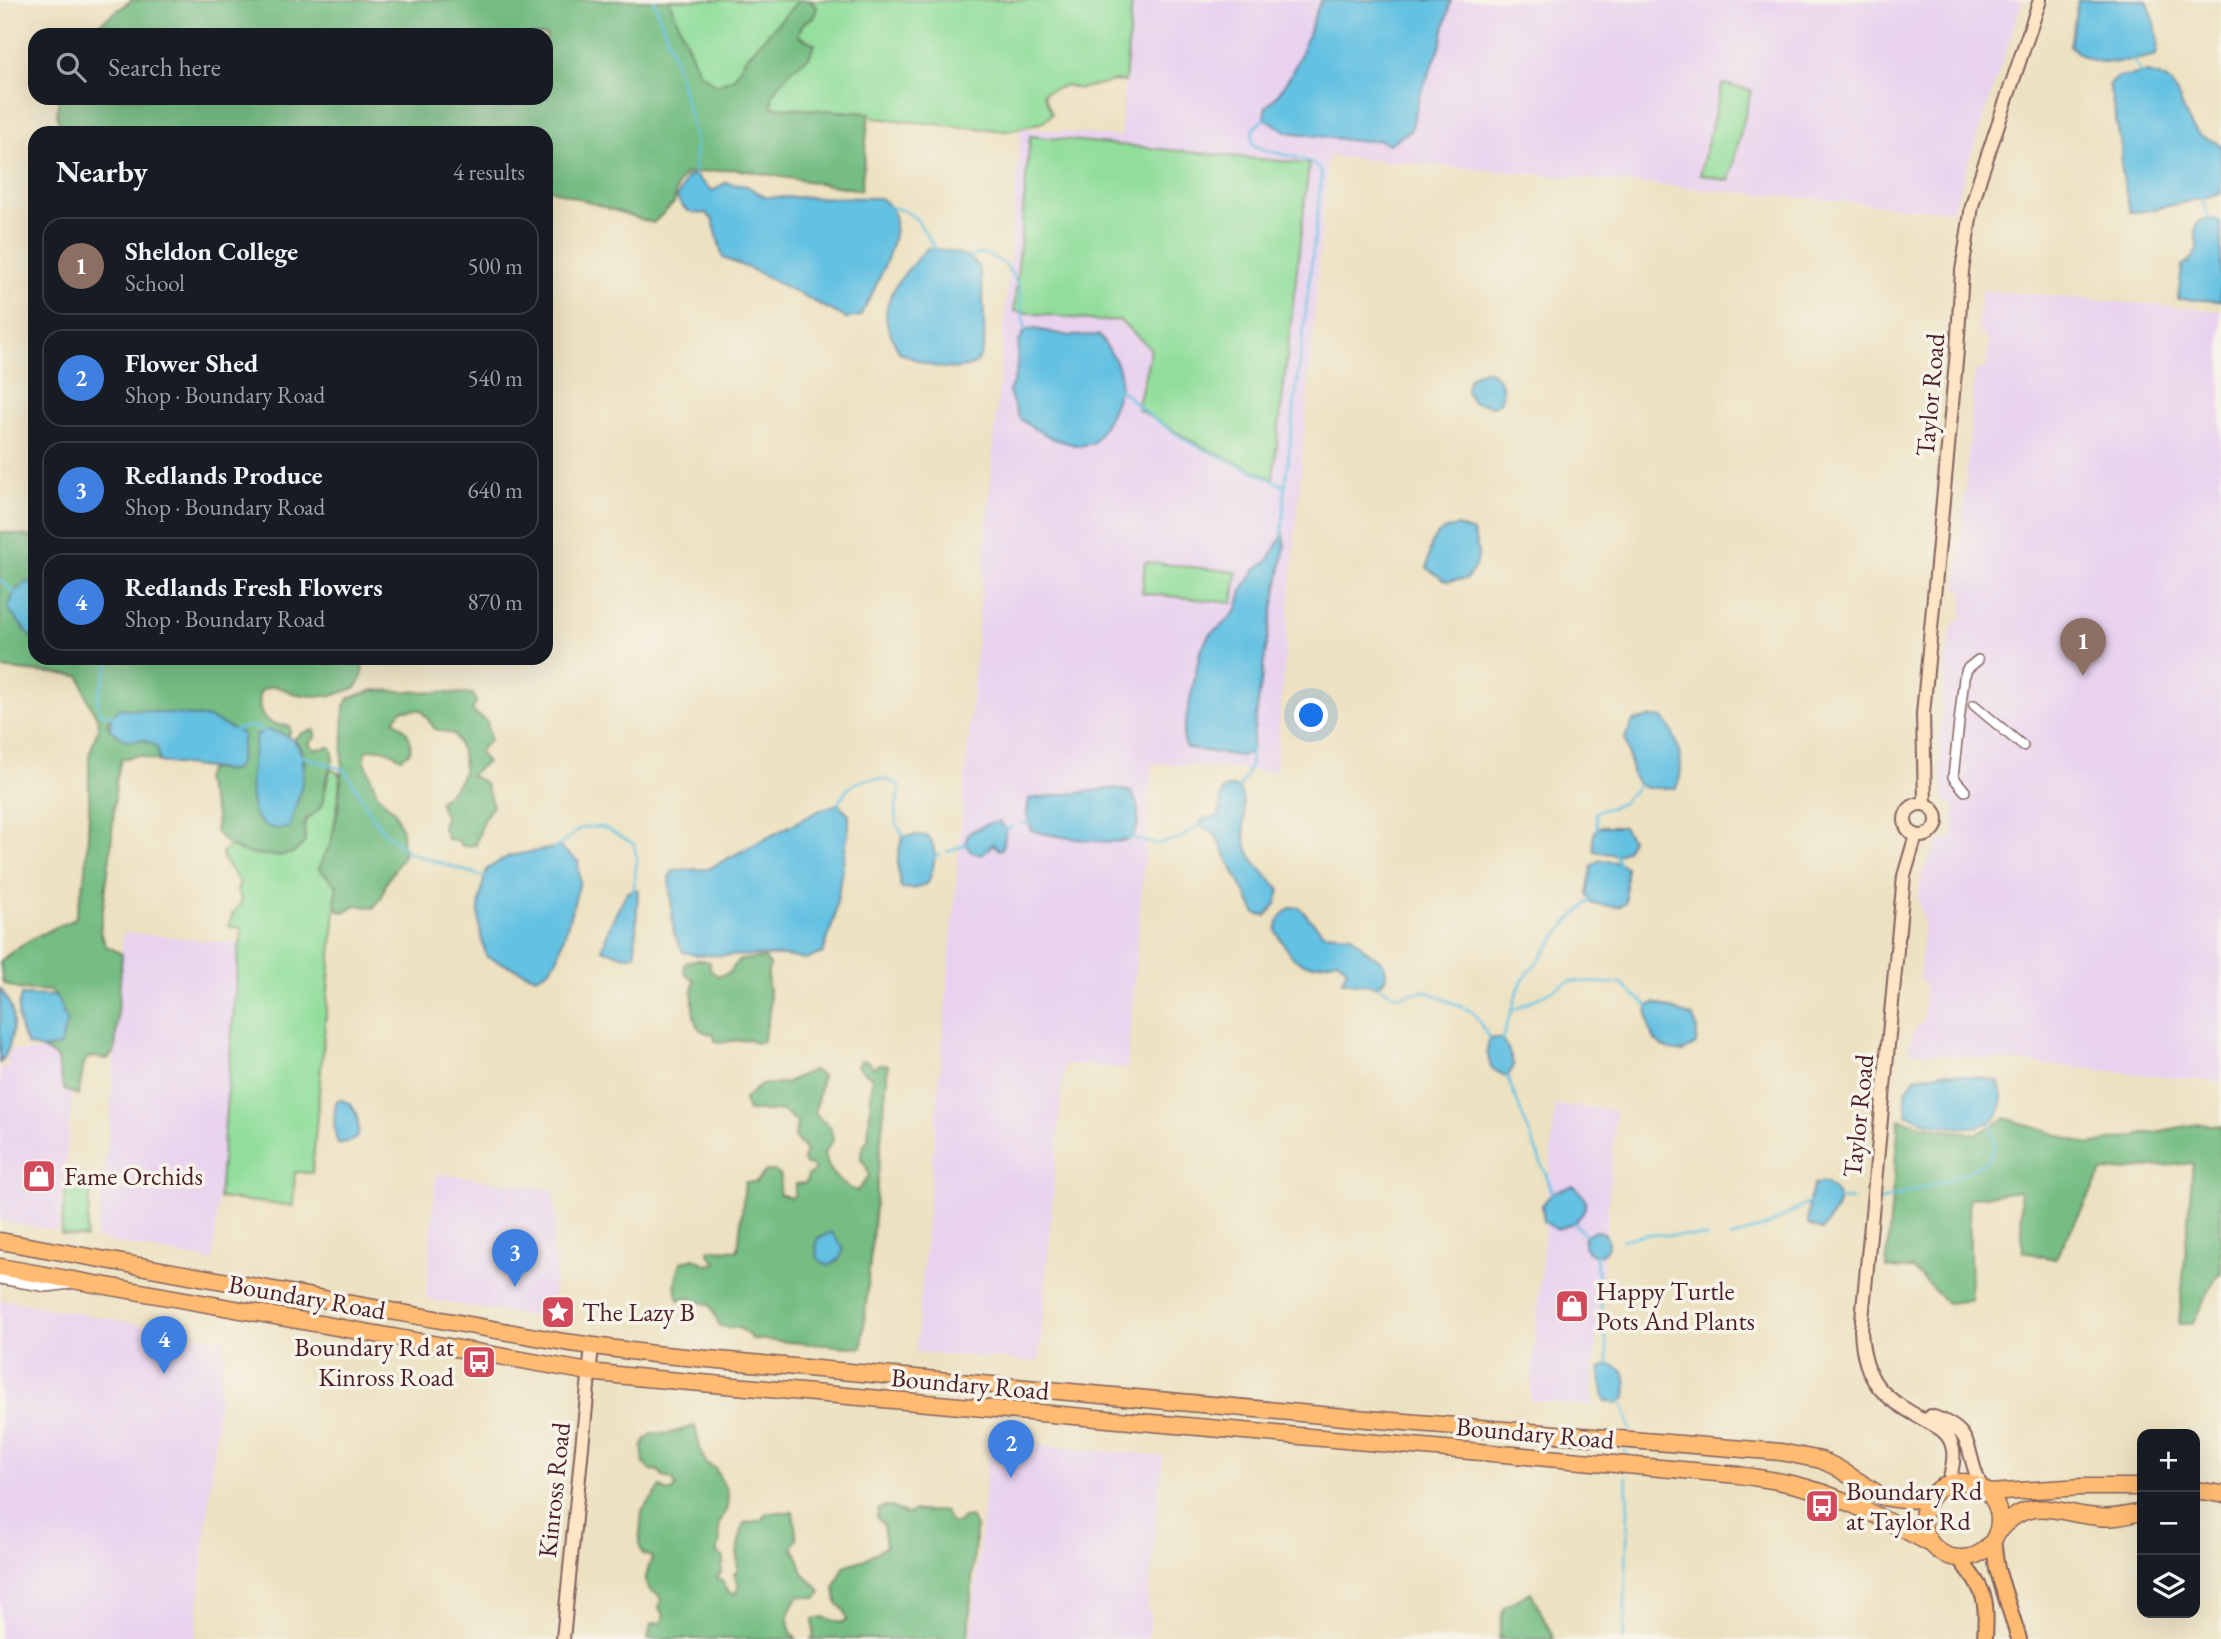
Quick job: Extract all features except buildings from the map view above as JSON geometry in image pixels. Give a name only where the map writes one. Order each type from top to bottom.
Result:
[{"type":"highway","name":"Boundary Road","points":[[0,1241],[592,1346],[653,1354],[1355,1418],[1781,1452],[1803,1455],[1836,1467],[1883,1497],[1903,1500],[1929,1499]]},
{"type":"highway","name":"Boundary Road","points":[[0,1267],[589,1372],[887,1401],[1739,1475],[1794,1485],[1839,1499],[1931,1544]]},
{"type":"highway","points":[[2137,1487],[1985,1490],[1972,1483],[1949,1483],[1934,1492],[1929,1499],[1925,1507],[1923,1526],[1931,1544],[1949,1556],[1959,1558],[1978,1553],[2004,1524],[2032,1509],[2053,1508],[2102,1518],[2137,1513]]},
{"type":"highway","points":[[1985,1490],[1998,1512],[1995,1537]]},
{"type":"highway","points":[[2200,1491],[2221,1496]]},
{"type":"highway","points":[[2200,1501],[2221,1496]]},
{"type":"main road","points":[[1995,1537],[1997,1569],[2019,1639]]},
{"type":"main road","points":[[1959,1558],[1984,1592],[1985,1639]]},
{"type":"street","name":"Taylor Road","points":[[1925,804],[1923,714],[1962,271],[1972,206],[1980,178],[2040,0]]},
{"type":"street","points":[[1965,791],[1955,782],[1954,765],[1964,678],[1967,668],[1978,660]]},
{"type":"street","points":[[1974,705],[2023,746]]},
{"type":"street","points":[[1925,804],[1936,814],[1936,825],[1930,833],[1916,835],[1907,829],[1904,818],[1913,805],[1925,804]]},
{"type":"street","name":"Taylor Road","points":[[1916,835],[1904,876],[1861,1330],[1866,1367],[1886,1396],[1939,1427],[1948,1437],[1953,1448],[1949,1483]]},
{"type":"street","points":[[0,1279],[47,1287],[86,1283]]},
{"type":"street","name":"Kinross Road","points":[[563,1639],[592,1346]]},
{"type":"street","name":"Taylor Road","points":[[1886,1396],[1959,1429],[1969,1446],[1975,1475],[1985,1490]]},
{"type":"shaded area","points":[[1132,0],[2023,0],[1952,211],[1328,156],[1275,772],[1152,763],[1127,1069],[1064,1064],[1039,1362],[916,1352],[1021,128],[1120,137]]},
{"type":"shaded area","points":[[1981,290],[2221,311],[2221,1082],[1908,1051],[1914,1029],[1923,1022],[1925,985],[1919,979],[1924,920],[1918,899],[1922,873],[1939,841],[1953,837],[1955,808],[1944,799],[1939,746],[1946,664],[1953,624],[1962,619],[1964,591],[1957,587],[1975,372],[1986,368],[1989,341],[1978,331]]},
{"type":"shaded area","points":[[123,932],[239,944],[213,1261],[96,1239],[109,1133]]},
{"type":"shaded area","points":[[9,1050],[76,1052],[59,1231],[0,1221],[0,1069],[7,1069]]},
{"type":"shaded area","points":[[1555,1105],[1616,1110],[1591,1406],[1530,1400]]},
{"type":"shaded area","points":[[436,1173],[554,1190],[553,1204],[556,1214],[552,1256],[557,1256],[552,1310],[535,1308],[534,1317],[426,1299]]},
{"type":"shaded area","points":[[0,1299],[225,1340],[195,1639],[0,1639]]},
{"type":"shaded area","points":[[989,1441],[1163,1456],[1147,1610],[1151,1611],[1148,1639],[971,1639]]},
{"type":"green space","points":[[132,0],[669,0],[699,73],[717,85],[734,78],[745,59],[799,0],[809,0],[817,8],[813,18],[803,23],[798,36],[815,44],[809,57],[792,69],[772,94],[772,107],[869,113],[861,190],[734,169],[685,174],[677,186],[674,203],[653,223],[553,190],[553,126],[60,126],[58,105],[553,105],[553,28],[94,28]]},
{"type":"green space","points":[[669,0],[799,0],[745,59],[734,78],[717,85],[699,73]]},
{"type":"green space","points":[[809,0],[1132,0],[1125,82],[1114,81],[1079,89],[1066,85],[1043,93],[1052,114],[1043,122],[1008,131],[874,118],[869,113],[772,107],[772,95],[792,69],[809,57],[805,38],[798,36],[803,23],[813,18],[817,8]]},
{"type":"green space","points":[[1722,84],[1751,90],[1729,181],[1700,174]]},
{"type":"green space","points":[[1030,136],[1309,164],[1273,479],[1199,445],[1137,409],[1151,349],[1119,320],[1097,321],[1014,311]]},
{"type":"green space","points":[[0,532],[28,536],[28,665],[363,665],[362,677],[357,687],[341,693],[310,696],[274,686],[260,692],[260,707],[264,718],[274,724],[289,726],[287,737],[279,732],[305,764],[302,749],[294,740],[303,733],[315,730],[315,738],[309,743],[314,749],[331,747],[333,752],[321,807],[306,819],[305,842],[294,853],[279,856],[249,854],[230,846],[215,832],[217,818],[204,779],[209,769],[233,771],[239,763],[243,734],[209,718],[120,708],[107,722],[110,730],[127,740],[145,740],[157,747],[160,762],[139,755],[121,759],[116,781],[100,932],[106,946],[122,954],[115,1051],[108,1059],[91,1057],[85,1060],[78,1095],[64,1090],[56,1057],[42,1049],[60,1046],[56,996],[50,991],[17,989],[3,983],[0,962],[26,942],[75,919],[86,871],[89,755],[98,729],[98,719],[89,703],[80,676],[0,668]]},
{"type":"green space","points":[[1145,562],[1237,572],[1233,603],[1142,593]]},
{"type":"green space","points":[[374,690],[473,694],[476,702],[472,711],[487,722],[490,740],[481,749],[480,755],[487,762],[470,775],[485,783],[493,806],[484,818],[476,845],[462,846],[458,841],[448,840],[442,826],[445,817],[439,801],[455,786],[463,771],[464,763],[459,745],[454,734],[435,729],[421,710],[402,710],[394,720],[407,733],[410,752],[401,758],[388,751],[376,749],[366,751],[364,758],[378,795],[395,812],[402,831],[403,856],[386,883],[382,897],[373,908],[357,905],[346,912],[339,911],[335,902],[337,885],[319,869],[330,846],[338,810],[344,706],[349,698]]},
{"type":"green space","points":[[331,769],[340,774],[337,808],[331,843],[319,869],[337,886],[312,1173],[295,1172],[293,1206],[219,1198],[241,941],[241,928],[229,926],[233,913],[242,902],[237,890],[240,883],[222,853],[230,846],[241,852],[305,842],[306,819],[314,814],[322,803]]},
{"type":"green space","points":[[765,958],[770,965],[770,1000],[763,1041],[715,1041],[714,1035],[701,1030],[696,1023],[693,1004],[694,980],[685,973],[684,964],[697,960],[710,962],[710,970],[718,976],[729,973],[739,960]]},
{"type":"green space","points":[[861,1060],[869,1062],[873,1068],[879,1064],[888,1065],[862,1348],[752,1339],[740,1329],[720,1326],[710,1305],[688,1298],[679,1300],[676,1286],[681,1262],[694,1258],[707,1265],[717,1263],[708,1253],[709,1249],[738,1250],[745,1182],[756,1182],[766,1171],[774,1171],[781,1176],[779,1194],[791,1198],[794,1196],[796,1184],[806,1183],[808,1175],[814,1172],[814,1168],[806,1165],[803,1160],[806,1151],[795,1138],[797,1122],[783,1111],[748,1111],[744,1099],[761,1085],[785,1083],[813,1070],[822,1076],[815,1112],[830,1126],[833,1140],[824,1154],[829,1167],[840,1182],[857,1191],[869,1176],[861,1154],[868,1140],[872,1078],[857,1066]]},
{"type":"green space","points":[[2006,1118],[2089,1145],[2197,1124],[2221,1126],[2221,1274],[2217,1276],[2192,1324],[2179,1324],[2193,1163],[2102,1172],[2055,1259],[2023,1252],[2020,1191],[1969,1198],[1971,1300],[1947,1303],[1913,1269],[1886,1268],[1899,1119],[1939,1129],[1977,1134]]},
{"type":"green space","points":[[66,1182],[91,1187],[86,1238],[61,1234]]},
{"type":"green space","points":[[695,1426],[701,1453],[706,1463],[715,1468],[728,1493],[727,1508],[719,1524],[720,1544],[716,1552],[724,1558],[721,1573],[717,1578],[730,1593],[735,1594],[739,1586],[734,1574],[738,1570],[739,1541],[744,1523],[762,1520],[767,1514],[793,1512],[797,1539],[792,1548],[804,1575],[821,1592],[817,1598],[799,1596],[792,1606],[788,1617],[796,1639],[648,1639],[651,1624],[662,1622],[664,1614],[659,1609],[661,1600],[658,1594],[652,1592],[646,1584],[652,1557],[643,1554],[639,1544],[642,1511],[661,1487],[672,1491],[676,1486],[672,1479],[663,1477],[659,1471],[651,1470],[644,1464],[642,1447],[646,1439],[654,1433],[668,1434]]},
{"type":"green space","points":[[892,1507],[907,1515],[915,1510],[945,1512],[951,1523],[958,1523],[963,1518],[970,1517],[976,1526],[968,1639],[811,1639],[814,1635],[813,1619],[823,1617],[841,1623],[847,1620],[844,1610],[837,1603],[835,1587],[844,1566],[865,1559],[886,1546],[883,1524],[877,1518],[878,1510]]},
{"type":"green space","points":[[1531,1592],[1554,1639],[1499,1639],[1503,1608]]},
{"type":"water","points":[[1321,0],[1451,0],[1440,47],[1420,95],[1411,130],[1389,144],[1379,140],[1356,141],[1288,132],[1264,118],[1266,107],[1293,71]]},
{"type":"water","points":[[2078,0],[2147,0],[2157,34],[2156,55],[2110,62],[2088,58],[2079,53],[2070,45]]},
{"type":"water","points":[[2145,73],[2166,79],[2172,85],[2196,132],[2221,145],[2221,194],[2146,211],[2130,212],[2109,84],[2118,77]]},
{"type":"water","points":[[694,175],[713,191],[725,183],[747,186],[765,197],[880,198],[885,202],[894,216],[893,239],[878,281],[860,316],[846,318],[751,269],[723,258],[713,220],[706,213],[689,211],[677,198],[687,177]]},
{"type":"water","points":[[2215,219],[2221,224],[2221,301],[2178,299],[2182,266],[2196,253],[2197,226],[2201,220]]},
{"type":"water","points":[[927,248],[962,254],[978,267],[983,294],[984,343],[975,364],[945,368],[926,364],[899,352],[891,334],[887,324],[887,305],[895,287]]},
{"type":"water","points":[[1035,329],[1070,336],[1099,335],[1116,361],[1120,379],[1117,398],[1093,443],[1078,446],[1054,439],[1019,418],[1009,392],[1016,374],[1019,342],[1025,330]]},
{"type":"water","points":[[1486,370],[1499,379],[1502,387],[1500,403],[1492,406],[1473,402],[1466,391],[1472,377]]},
{"type":"water","points":[[1457,526],[1473,532],[1478,552],[1477,562],[1466,579],[1445,581],[1427,568],[1429,552],[1437,535]]},
{"type":"water","points":[[1283,535],[1285,546],[1251,751],[1247,755],[1239,756],[1186,748],[1183,735],[1200,652],[1209,635],[1237,610],[1242,591],[1255,570],[1268,561]]},
{"type":"water","points":[[28,582],[28,633],[8,609],[17,590]]},
{"type":"water","points":[[120,708],[209,718],[243,734],[239,763],[233,771],[160,762],[157,747],[145,740],[127,741],[110,730],[111,716]]},
{"type":"water","points":[[1650,717],[1663,718],[1676,742],[1681,770],[1676,788],[1646,788],[1639,785],[1633,776],[1625,738],[1633,721]]},
{"type":"water","points":[[267,730],[285,735],[296,743],[302,755],[302,783],[289,828],[272,828],[260,822],[254,811],[251,781],[256,735]]},
{"type":"water","points":[[1115,788],[1131,792],[1137,804],[1138,823],[1131,838],[1124,841],[1098,841],[1031,830],[1027,814],[1029,799]]},
{"type":"water","points":[[1238,788],[1243,801],[1248,851],[1280,890],[1276,904],[1266,916],[1256,914],[1215,834],[1199,825],[1203,819],[1219,816],[1222,790]]},
{"type":"water","points":[[838,804],[849,814],[849,826],[834,919],[823,953],[807,959],[784,956],[698,955],[683,952],[674,933],[669,878],[673,870],[708,869],[820,810]]},
{"type":"water","points":[[999,821],[1006,829],[1003,848],[999,850],[993,844],[982,855],[971,852],[966,844],[968,833]]},
{"type":"water","points":[[1601,827],[1623,827],[1631,839],[1627,850],[1617,855],[1594,851],[1594,834]]},
{"type":"water","points":[[928,836],[931,841],[934,853],[932,871],[928,883],[914,889],[901,888],[899,849],[903,837]]},
{"type":"water","points":[[559,847],[578,861],[580,882],[558,957],[549,970],[536,977],[487,957],[479,924],[481,892],[487,869],[509,856]]},
{"type":"water","points":[[1600,860],[1626,867],[1626,902],[1619,907],[1593,904],[1587,895],[1592,866]]},
{"type":"water","points":[[638,889],[635,955],[626,956],[602,949],[611,923],[627,892]]},
{"type":"water","points":[[1292,907],[1299,907],[1323,933],[1351,935],[1368,952],[1382,961],[1387,977],[1378,986],[1342,981],[1347,969],[1338,960],[1307,964],[1294,958],[1276,931],[1281,917]]},
{"type":"water","points":[[0,988],[10,1005],[13,1029],[10,1045],[0,1063]]},
{"type":"water","points":[[21,995],[56,996],[67,1021],[60,1046],[42,1049],[27,1045],[19,1020]]},
{"type":"water","points":[[1655,1003],[1693,1017],[1697,1028],[1696,1044],[1683,1052],[1669,1050],[1656,1041],[1648,1018],[1648,1006]]},
{"type":"water","points":[[1489,1038],[1501,1039],[1508,1049],[1514,1066],[1507,1077],[1491,1068],[1487,1051]]},
{"type":"water","points":[[1943,1072],[1998,1081],[2002,1101],[1998,1115],[1988,1123],[1973,1127],[1956,1127],[1921,1120],[1907,1114],[1905,1092],[1915,1078]]},
{"type":"water","points":[[337,1100],[353,1107],[358,1130],[358,1136],[351,1141],[338,1144],[334,1122]]},
{"type":"water","points":[[1823,1182],[1836,1193],[1838,1204],[1822,1230],[1808,1225],[1809,1201],[1814,1185]]},
{"type":"water","points":[[1573,1186],[1585,1200],[1583,1213],[1572,1223],[1556,1229],[1544,1222],[1542,1205],[1553,1192]]},
{"type":"water","points":[[1596,1231],[1604,1235],[1608,1243],[1604,1251],[1596,1255],[1588,1251],[1584,1243],[1588,1235]]},
{"type":"water","points":[[831,1232],[844,1249],[840,1258],[829,1266],[818,1259],[816,1245],[817,1239]]},
{"type":"water","points":[[1609,1364],[1620,1369],[1625,1376],[1626,1398],[1617,1403],[1605,1401],[1600,1377],[1601,1368]]},
{"type":"waterway","points":[[654,0],[675,60],[696,141],[694,176]]},
{"type":"waterway","points":[[2134,60],[2142,76]]},
{"type":"waterway","points":[[1265,118],[1253,129],[1252,143],[1269,151],[1308,161],[1322,174],[1285,487],[1282,538]]},
{"type":"waterway","points":[[2201,195],[2210,222]]},
{"type":"waterway","points":[[888,207],[913,216],[936,251]]},
{"type":"waterway","points":[[967,258],[983,253],[1005,264],[1019,286],[1025,330]]},
{"type":"waterway","points":[[1117,387],[1150,416],[1188,442],[1285,486]]},
{"type":"waterway","points":[[0,580],[16,594]]},
{"type":"waterway","points":[[109,665],[97,701],[101,713],[113,716]]},
{"type":"waterway","points":[[234,730],[251,727],[266,733]]},
{"type":"waterway","points":[[1238,790],[1250,765],[1250,748]]},
{"type":"waterway","points":[[302,756],[345,770],[380,828],[409,853],[485,877]]},
{"type":"waterway","points":[[837,805],[847,790],[859,782],[880,779],[894,783],[900,786],[896,807],[897,826],[906,838]]},
{"type":"waterway","points":[[1597,831],[1596,812],[1621,804],[1639,785]]},
{"type":"waterway","points":[[1021,824],[1031,822]]},
{"type":"waterway","points":[[1127,837],[1156,844],[1179,839],[1203,825]]},
{"type":"waterway","points":[[556,848],[581,828],[603,827],[634,844],[637,860],[633,894]]},
{"type":"waterway","points":[[1003,830],[1012,827]]},
{"type":"waterway","points":[[947,852],[967,844]]},
{"type":"waterway","points":[[1615,852],[1619,865]]},
{"type":"waterway","points":[[932,855],[934,857],[940,854]]},
{"type":"waterway","points":[[1501,1043],[1520,984],[1567,923],[1593,898]]},
{"type":"waterway","points":[[1512,1011],[1570,981],[1621,984],[1648,1006]]},
{"type":"waterway","points":[[1378,986],[1396,996],[1426,991],[1473,1012],[1489,1038]]},
{"type":"waterway","points":[[1507,1076],[1553,1193]]},
{"type":"waterway","points":[[1878,1201],[1952,1179],[1989,1160],[1995,1142],[1990,1124]]},
{"type":"waterway","points":[[1836,1200],[1854,1199]]},
{"type":"waterway","points":[[1730,1238],[1769,1225],[1812,1201]]},
{"type":"waterway","points":[[1573,1222],[1587,1237]]},
{"type":"waterway","points":[[1622,1240],[1648,1234],[1707,1237]]},
{"type":"waterway","points":[[1595,1253],[1609,1364]]},
{"type":"waterway","points":[[1620,1400],[1631,1431]]},
{"type":"waterway","points":[[1625,1450],[1626,1459]]},
{"type":"waterway","points":[[1624,1639],[1628,1510],[1626,1477]]},
{"type":"place","name":"Sheldon College","points":[[2083,676]]},
{"type":"place","name":"Fame Orchids","points":[[39,1176]]},
{"type":"place","name":"Redlands Produce","points":[[515,1287]]},
{"type":"place","name":"Happy Turtle Pots And Plants","points":[[1572,1306]]},
{"type":"place","name":"The Lazy B","points":[[558,1312]]},
{"type":"place","name":"Boundary Rd at Kinross Road","points":[[479,1362]]},
{"type":"place","name":"Redlands Fresh Flowers","points":[[164,1374]]},
{"type":"place","name":"Flower Shed","points":[[1011,1478]]},
{"type":"place","name":"Boundary Rd at Taylor Rd","points":[[1822,1506]]}]
